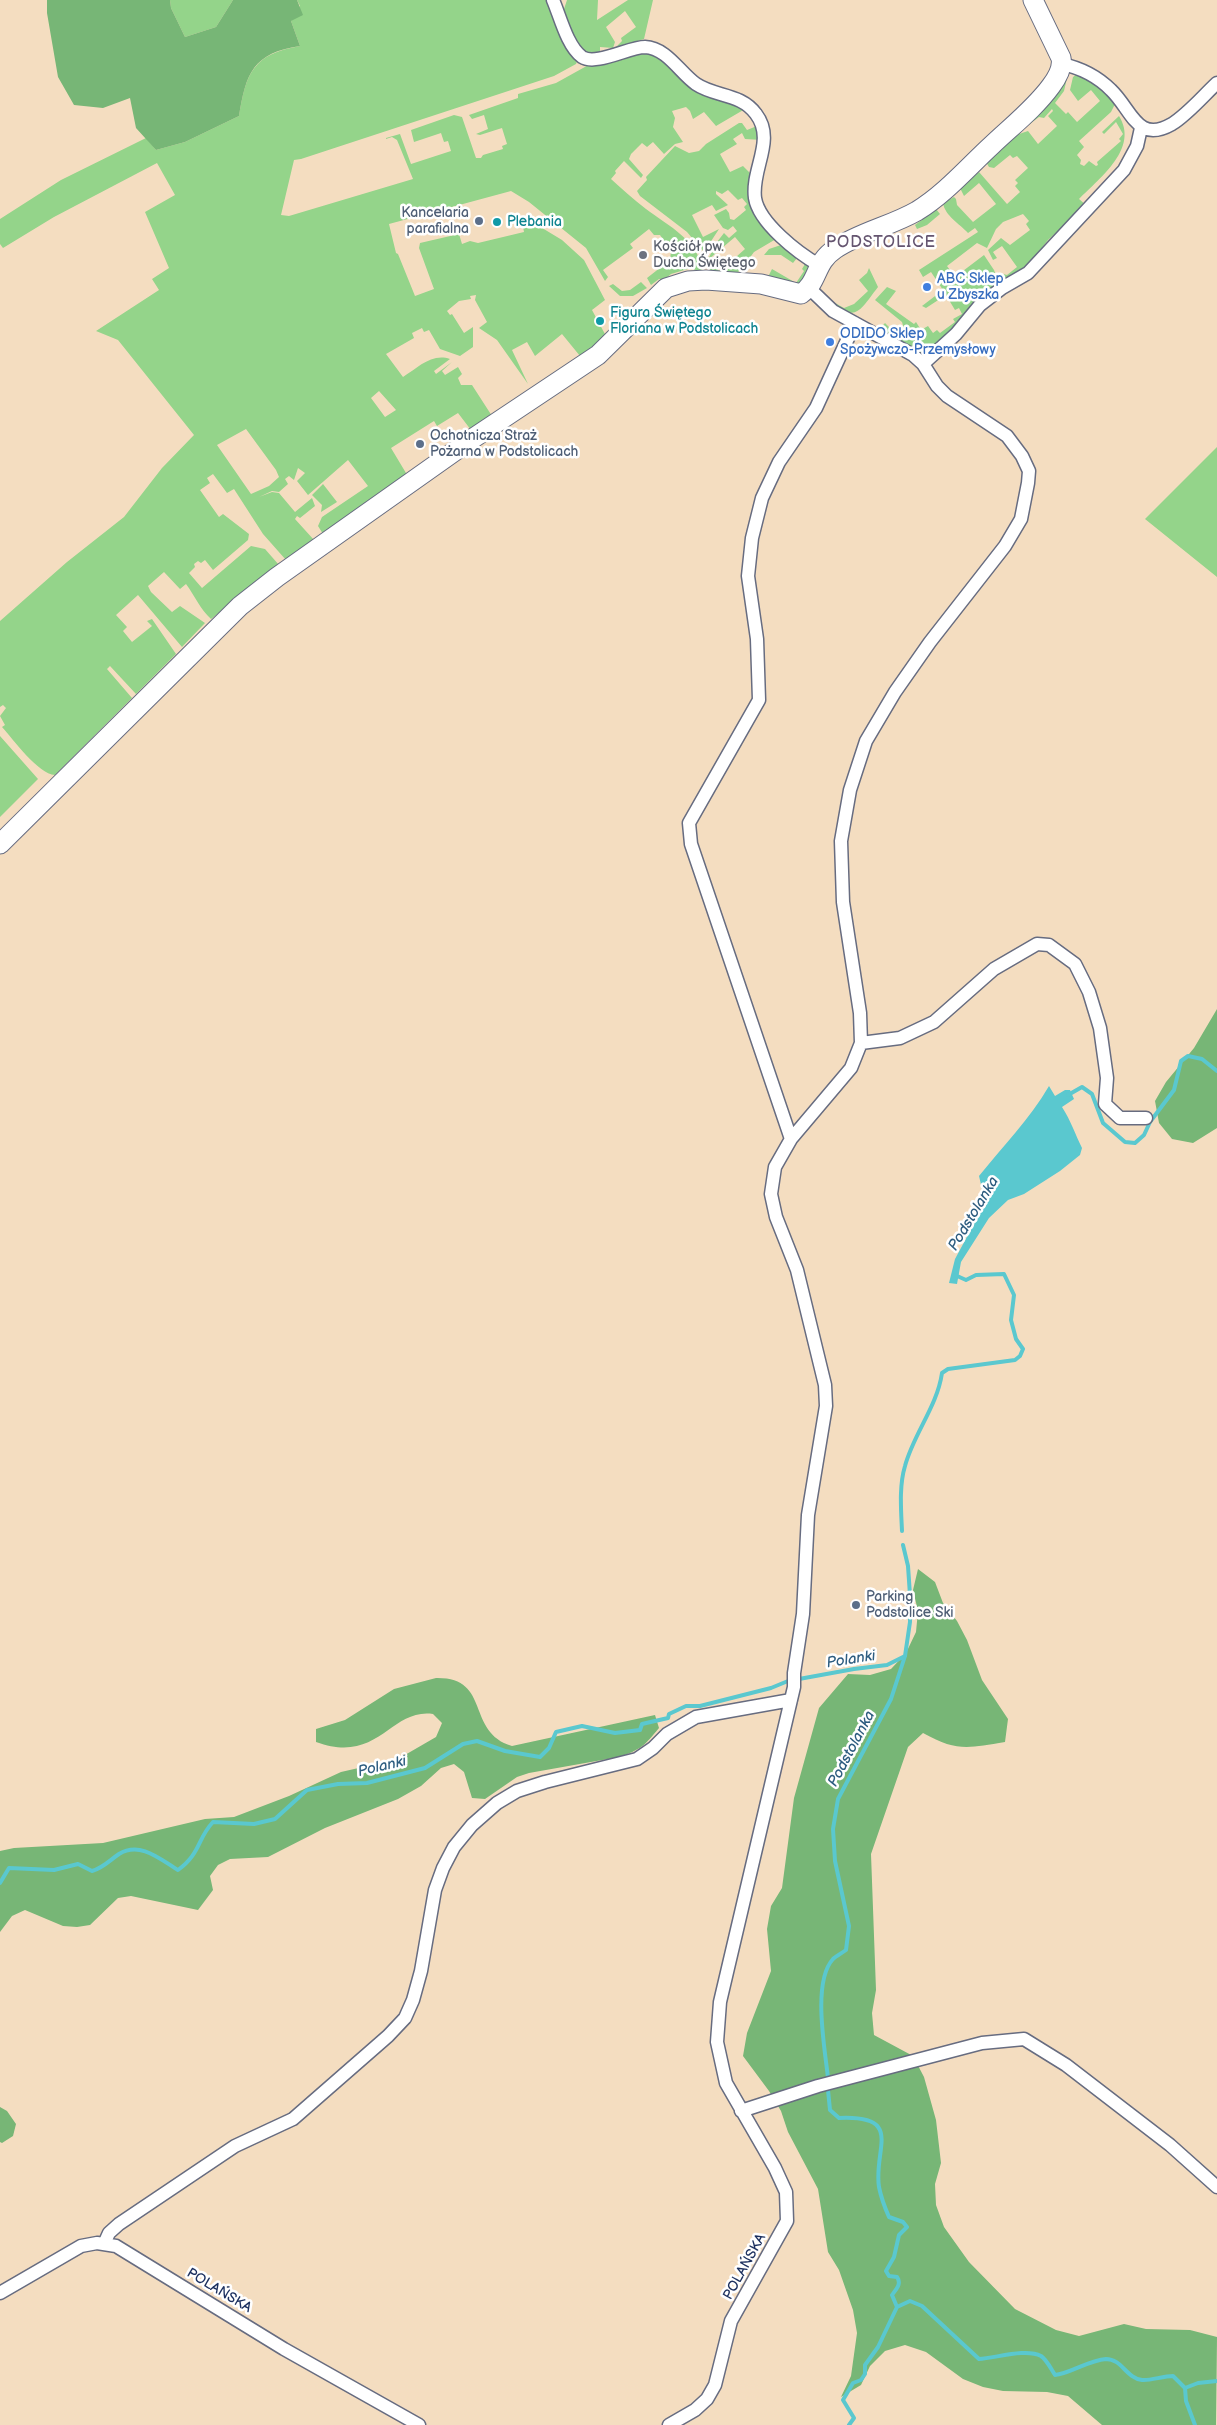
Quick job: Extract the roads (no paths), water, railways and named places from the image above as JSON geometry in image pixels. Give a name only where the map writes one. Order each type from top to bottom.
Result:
[{"type":"street","points":[[553,0],[570,41],[581,56],[586,59],[633,49],[651,48],[670,60],[698,86],[735,98],[751,107],[759,118],[764,131],[764,141],[755,190],[757,205],[784,240],[818,265]]},
{"type":"street","points":[[0,844],[240,606],[277,577],[472,439],[598,355],[666,288],[688,281],[706,280],[761,284],[799,294],[808,288],[818,265],[835,249],[855,238],[902,219],[934,198],[1047,90],[1057,77],[1062,64],[1059,54],[1032,0]]},
{"type":"street","points":[[1062,64],[1082,69],[1112,91],[1141,128],[1156,131],[1173,123],[1217,83]]},
{"type":"street","points":[[923,364],[956,334],[980,305],[1002,288],[1028,273],[1124,170],[1137,146],[1141,128]]},
{"type":"street","points":[[808,288],[833,311],[913,355],[923,364],[937,386],[947,396],[1006,436],[1022,456],[1029,471],[1021,519],[1005,546],[964,596],[895,692],[866,741],[850,790],[841,841],[843,902],[860,1013],[861,1043],[900,1038],[934,1022],[994,969],[1037,944],[1049,945],[1075,964],[1089,992],[1100,1028],[1107,1078],[1105,1104],[1120,1118],[1146,1118]]},
{"type":"street","points":[[791,1139],[691,844],[689,823],[759,700],[757,639],[748,576],[752,538],[762,498],[778,462],[816,408],[855,322]]},
{"type":"street","name":"POLAŃSKA","points":[[669,2425],[695,2410],[707,2399],[714,2385],[731,2321],[787,2221],[786,2192],[775,2168],[726,2083],[717,2042],[717,2024],[720,2002],[791,1700],[803,1614],[808,1514],[826,1406],[825,1385],[797,1270],[776,1217],[771,1194],[775,1167],[791,1139],[851,1068],[861,1043]]},
{"type":"street","points":[[104,2244],[109,2233],[119,2224],[184,2178],[235,2146],[293,2119],[388,2036],[405,2018],[414,2000],[435,1890],[443,1868],[454,1847],[472,1825],[498,1802],[517,1791],[545,1782],[636,1759],[653,1748],[667,1734],[696,1718],[791,1700]]},
{"type":"street","points":[[741,2111],[818,2086],[963,2048],[1003,2040],[1024,2039],[1066,2065],[1170,2145],[1217,2187]]},
{"type":"street","name":"POLAŃSKA","points":[[0,2293],[82,2246],[104,2244],[116,2246],[284,2349],[419,2425]]},
{"type":"water","points":[[1049,1086],[1055,1096],[1065,1090],[1070,1090],[1074,1099],[1062,1107],[1082,1148],[1080,1155],[1060,1171],[1024,1194],[1008,1200],[989,1218],[961,1262],[957,1284],[949,1283],[955,1259],[982,1209],[983,1193],[979,1176],[1024,1122]]},
{"type":"waterway","name":"Podstolanka","points":[[1068,1095],[1082,1087],[1092,1094],[1103,1123],[1125,1142],[1135,1143],[1144,1135],[1150,1122],[1174,1090],[1181,1061],[1188,1056],[1202,1059],[1217,1071]]},
{"type":"waterway","name":"Podstolanka","points":[[902,1531],[901,1490],[905,1466],[935,1397],[942,1373],[948,1369],[1015,1360],[1020,1356],[1023,1349],[1016,1339],[1011,1320],[1014,1295],[1004,1274],[976,1275],[966,1280],[955,1275]]},
{"type":"waterway","name":"Podstolanka","points":[[828,2078],[821,1999],[823,1983],[833,1959],[846,1950],[849,1926],[835,1861],[833,1829],[838,1799],[891,1699],[905,1656],[910,1622],[910,1595],[908,1566],[903,1545]]},
{"type":"waterway","name":"Polanki","points":[[799,1679],[887,1665],[905,1656]]},
{"type":"waterway","name":"Polanki","points":[[0,1883],[9,1868],[54,1870],[78,1864],[92,1871],[103,1866],[119,1854],[135,1849],[150,1853],[178,1870],[191,1858],[213,1822],[254,1824],[275,1819],[307,1790],[338,1784],[367,1783],[425,1768],[463,1744],[477,1741],[505,1751],[540,1757],[549,1748],[556,1732],[582,1726],[615,1733],[640,1730],[642,1724],[668,1718],[669,1714],[686,1706],[700,1706],[771,1688],[788,1681]]},
{"type":"waterway","name":"Podstolanka","points":[[828,2090],[830,2110],[839,2118],[872,2122],[879,2128],[881,2148],[878,2173],[881,2195],[889,2217],[903,2222],[907,2227],[899,2235],[894,2257],[886,2271],[889,2276],[897,2277],[899,2282],[892,2295],[897,2307]]},
{"type":"waterway","name":"Podstolanka","points":[[897,2307],[910,2301],[922,2306],[979,2359],[1019,2353],[1035,2354],[1041,2356],[1047,2362],[1055,2375],[1106,2359],[1116,2362],[1137,2379],[1149,2380],[1173,2376],[1185,2388],[1186,2401],[1195,2425]]},
{"type":"waterway","points":[[849,2425],[854,2418],[843,2400],[853,2383],[861,2380],[865,2374],[865,2365],[878,2347],[897,2307]]},
{"type":"waterway","points":[[1185,2388],[1198,2383],[1217,2381]]},
{"type":"place","name":"Kancelaria parafialna","points":[[479,221]]},
{"type":"place","name":"Plebania","points":[[497,222]]},
{"type":"place","name":"Kościół pw. Ducha Świętego","points":[[643,255]]},
{"type":"place","name":"ABC Sklep u Zbyszka","points":[[927,287]]},
{"type":"place","name":"Figura Świętego Floriana w Podstolicach","points":[[600,321]]},
{"type":"place","name":"ODIDO Sklep Spożywczo-Przemysłowy","points":[[830,342]]},
{"type":"place","name":"Ochotnicza Straż Pożarna w Podstolicach","points":[[420,444]]},
{"type":"place","name":"Parking Podstolice Ski","points":[[856,1605]]},
{"type":"district","name":"PODSTOLICE","points":[[881,243]]}]
